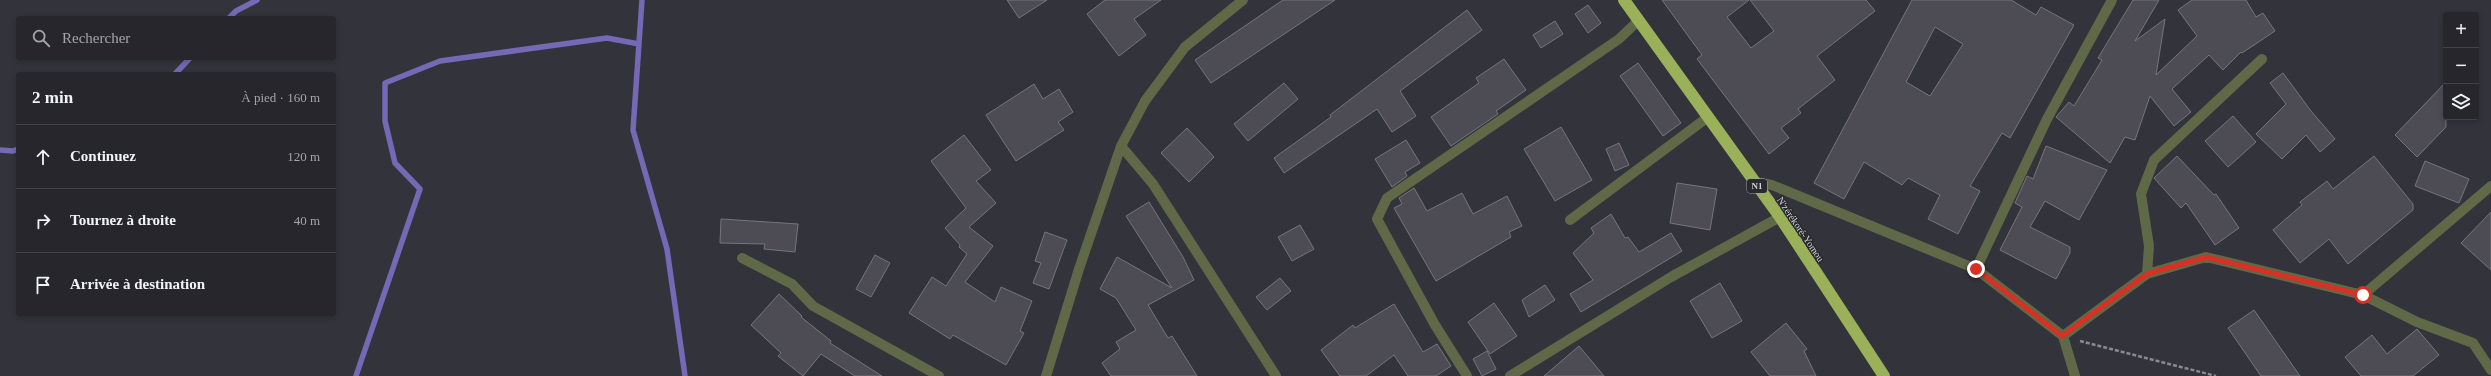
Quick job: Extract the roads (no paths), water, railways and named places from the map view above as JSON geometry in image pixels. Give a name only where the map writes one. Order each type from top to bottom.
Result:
[{"type":"highway","name":"N'zérékoré-Yomou","points":[[1624,0],[1780,217],[1884,376]]},
{"type":"street","points":[[1046,376],[1079,269],[1121,146],[1145,101],[1185,47],[1243,0]]},
{"type":"street","points":[[1976,269],[2047,119],[2112,0]]},
{"type":"street","points":[[1467,376],[1435,325],[1377,219],[1387,198],[1619,39],[1639,20]]},
{"type":"street","points":[[2147,274],[2149,246],[2141,194],[2154,160],[2262,59]]},
{"type":"street","points":[[1570,220],[1708,117]]},
{"type":"street","points":[[1121,146],[1153,184],[1276,376]]},
{"type":"street","points":[[1755,182],[1772,186],[1976,269],[2062,336],[2074,376]]},
{"type":"street","points":[[2363,295],[2491,186]]},
{"type":"street","points":[[1510,376],[1671,277],[1780,217]]},
{"type":"street","points":[[2062,336],[2147,274],[2206,257],[2363,295],[2417,322],[2473,344],[2491,370]]},
{"type":"street","points":[[742,258],[792,284],[813,306],[939,376]]},
{"type":"waterway","points":[[231,16],[236,11],[257,0]]},
{"type":"waterway","points":[[642,0],[633,130],[667,249],[685,376]]},
{"type":"waterway","points":[[356,376],[420,189],[395,163],[385,121],[385,83],[440,61],[607,38],[639,44]]},
{"type":"waterway","points":[[177,72],[188,60]]},
{"type":"waterway","points":[[0,150],[16,150]]}]
